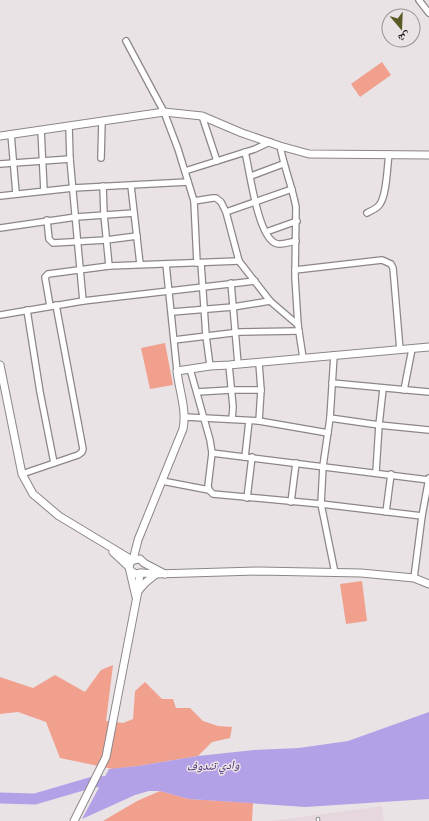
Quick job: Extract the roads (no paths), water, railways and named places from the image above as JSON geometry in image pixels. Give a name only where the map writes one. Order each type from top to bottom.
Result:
[{"type":"street","points":[[419,0],[429,13]]},
{"type":"street","points":[[126,41],[164,112],[194,201],[210,366]]},
{"type":"street","points":[[0,136],[164,112],[202,116],[242,133],[304,153],[321,155],[429,155]]},
{"type":"street","points":[[202,116],[217,161]]},
{"type":"street","points":[[101,158],[102,121]]},
{"type":"street","points":[[69,126],[70,159],[83,300]]},
{"type":"street","points":[[41,130],[44,191]]},
{"type":"street","points":[[11,134],[16,193]]},
{"type":"street","points":[[185,171],[245,152],[270,142]]},
{"type":"street","points":[[280,146],[283,164],[292,189],[297,221],[295,270],[299,328],[303,358]]},
{"type":"street","points":[[245,152],[255,202],[270,240],[276,244],[296,241]]},
{"type":"street","points":[[367,213],[376,208],[384,197],[389,154]]},
{"type":"street","points":[[0,164],[70,159]]},
{"type":"street","points":[[251,176],[283,164]]},
{"type":"street","points":[[0,196],[16,193],[73,188],[188,182]]},
{"type":"street","points":[[103,186],[106,240],[110,266]]},
{"type":"street","points":[[131,186],[140,264]]},
{"type":"street","points":[[226,212],[292,189]]},
{"type":"street","points":[[194,201],[216,198],[221,202],[226,212],[239,261],[270,301],[299,328]]},
{"type":"street","points":[[0,228],[47,220],[134,213]]},
{"type":"street","points":[[47,220],[49,239],[53,244],[78,243],[137,236]]},
{"type":"street","points":[[266,232],[297,221]]},
{"type":"street","points":[[295,270],[382,260],[391,264],[394,279],[400,350]]},
{"type":"street","points":[[50,306],[45,277],[46,275],[80,269],[110,266],[239,261]]},
{"type":"street","points":[[137,594],[131,564],[138,540],[183,429],[185,417],[177,371],[166,264]]},
{"type":"street","points":[[0,315],[83,300],[255,281]]},
{"type":"street","points":[[231,283],[238,364]]},
{"type":"street","points":[[172,312],[233,308],[270,301]]},
{"type":"street","points":[[22,474],[78,455],[82,452],[56,305]]},
{"type":"street","points":[[27,310],[40,392],[54,463]]},
{"type":"street","points":[[174,340],[299,328]]},
{"type":"street","points":[[177,371],[210,366],[259,363],[429,347]]},
{"type":"street","points":[[404,390],[412,349]]},
{"type":"street","points":[[334,355],[330,418],[321,504],[335,573]]},
{"type":"street","points":[[259,363],[261,390],[259,421]]},
{"type":"street","points":[[229,365],[232,419]]},
{"type":"street","points":[[0,366],[22,474],[29,489],[40,501],[59,516],[110,548],[123,554],[131,564],[134,573],[165,574],[259,571],[361,573],[414,578],[428,585]]},
{"type":"street","points":[[190,369],[210,440],[212,453],[209,490]]},
{"type":"street","points":[[332,383],[383,389],[429,392]]},
{"type":"street","points":[[376,472],[383,389]]},
{"type":"street","points":[[197,392],[261,390]]},
{"type":"street","points":[[185,417],[259,421],[328,433]]},
{"type":"street","points":[[330,418],[379,426],[429,430]]},
{"type":"street","points":[[245,457],[249,421]]},
{"type":"street","points":[[212,453],[429,479],[422,516],[414,578]]},
{"type":"street","points":[[247,498],[252,458]]},
{"type":"street","points":[[291,502],[296,463]]},
{"type":"street","points":[[386,512],[391,474]]},
{"type":"street","points":[[162,481],[209,490],[213,494],[218,495],[321,504],[422,516]]},
{"type":"street","points":[[74,821],[106,757],[141,573],[145,567],[138,540]]},
{"type":"street","points":[[131,564],[137,558],[165,574]]},
{"type":"street","points":[[137,594],[145,583],[156,574]]},
{"type":"water","points":[[429,712],[429,799],[305,807],[189,799],[160,791],[149,791],[135,795],[82,819],[109,769],[138,766],[198,756],[254,750],[299,748],[348,741]]},
{"type":"waterway","name":"وادي تندوف","points":[[0,798],[35,799],[93,782],[118,781]]}]
